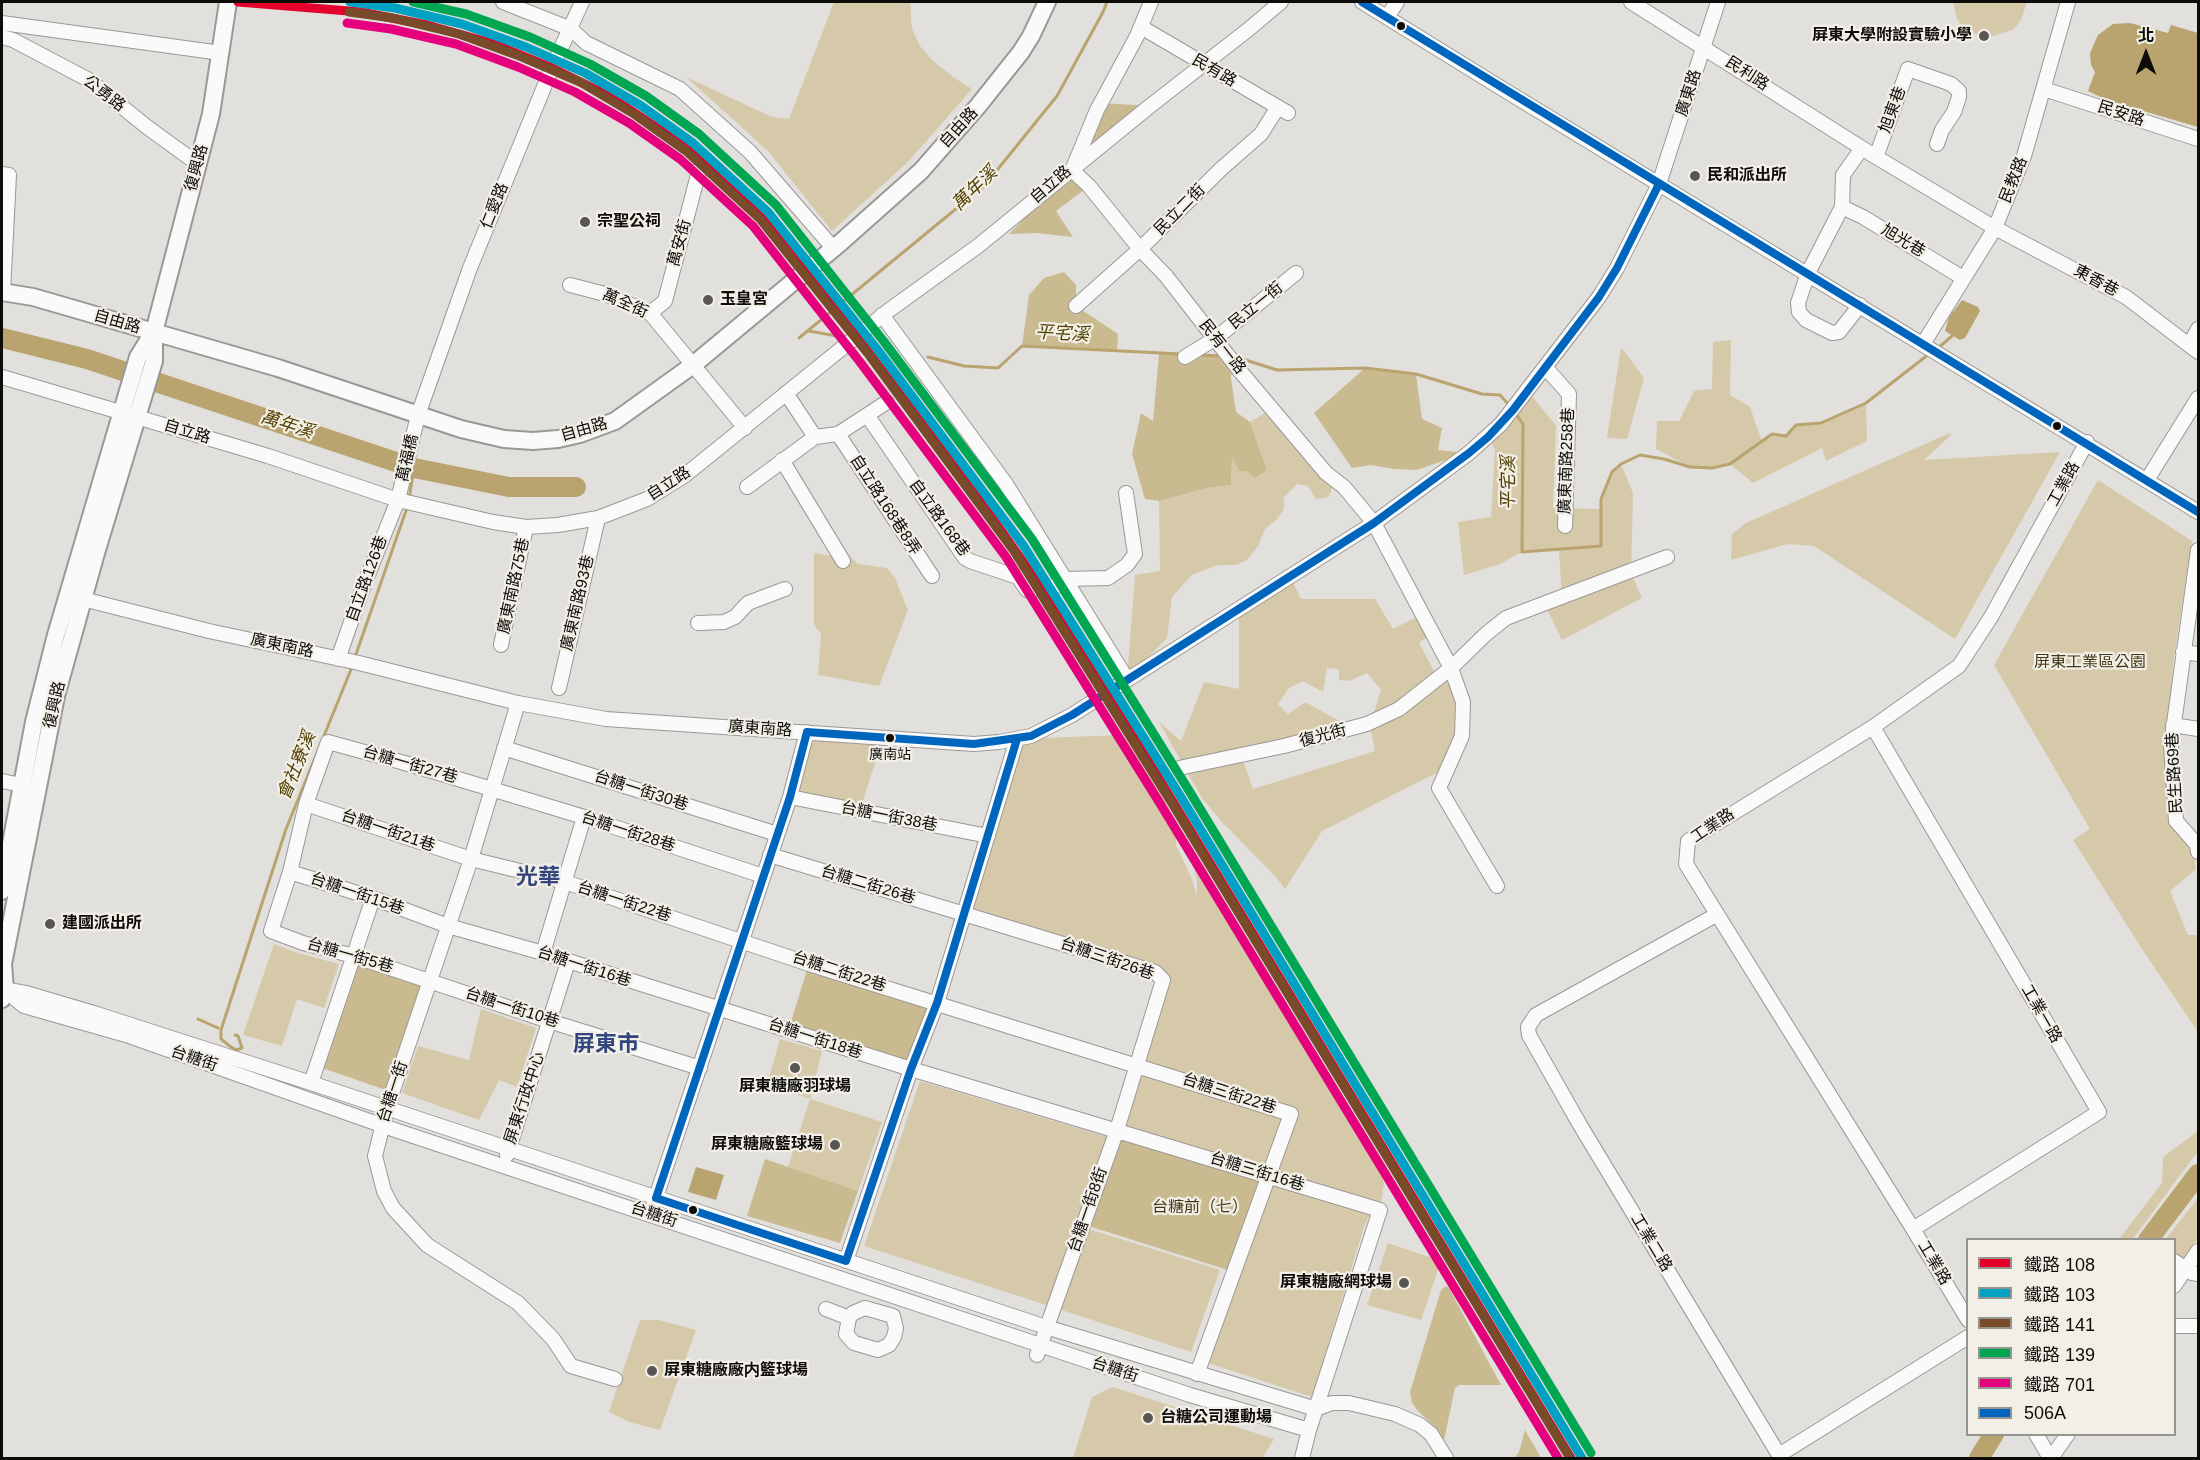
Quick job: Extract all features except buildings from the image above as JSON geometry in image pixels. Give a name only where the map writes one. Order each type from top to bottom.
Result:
[{"type":"main road","name":"復興路","points":[[2,891],[34,722],[138,417],[146,359],[211,114],[228,2]]},
{"type":"main road","name":"自由路","points":[[2,292],[33,297],[278,368],[461,429],[504,439],[533,441],[580,434],[615,422],[693,365],[834,249],[921,171],[978,106],[1021,52],[1047,2]]},
{"type":"main road","name":"復興路","points":[[3,993],[3,964],[76,597],[121,412],[146,359]]},
{"type":"street","points":[[503,2],[571,29],[586,43],[680,89],[750,152],[834,249]]},
{"type":"street","name":"仁愛路","points":[[418,415],[470,268],[551,70],[582,2]]},
{"type":"street","name":"自立路","points":[[2,377],[307,469],[400,500],[493,522],[526,527],[558,525],[598,518],[647,499],[684,476],[882,315],[978,246],[1001,225],[1072,170],[1097,110],[1141,27],[1151,2]]},
{"type":"street","points":[[1072,170],[1281,2]]},
{"type":"street","points":[[1362,2],[2199,512]]},
{"type":"street","points":[[1387,17],[1397,2]]},
{"type":"street","name":"民利路","points":[[1631,2],[1704,46],[1862,148]]},
{"type":"street","name":"廣東路","points":[[1659,184],[1718,2]]},
{"type":"street","name":"民教路","points":[[1923,344],[1995,228],[2024,156],[2068,2]]},
{"type":"street","points":[[2,23],[221,53]]},
{"type":"street","name":"民有路","points":[[1141,27],[1283,110]]},
{"type":"street","name":"公勇路","points":[[2,37],[13,40],[88,80],[198,164]]},
{"type":"street","name":"旭東巷","points":[[1876,157],[1908,69],[1951,84],[1959,91],[1954,111],[1942,130],[1937,144]]},
{"type":"street","name":"民安路","points":[[2044,89],[2199,139]]},
{"type":"street","name":"民立二街","points":[[1076,306],[1140,249],[1221,169],[1261,134],[1283,110]]},
{"type":"street","name":"旭東巷","points":[[1842,207],[1843,175],[1862,148],[1995,228]]},
{"type":"street","name":"萬安街","points":[[650,313],[665,301],[700,167]]},
{"type":"street","name":"民有一路","points":[[1072,170],[1089,186],[1140,249],[1166,276],[1236,366],[1326,473],[1344,487],[1374,523]]},
{"type":"street","points":[[2,292],[5,175]]},
{"type":"street","name":"廣東南路","points":[[76,597],[209,631],[349,661],[518,703],[606,719],[974,744],[1017,739],[1058,723],[1374,523],[1488,437],[1546,368],[1599,297],[1617,268],[1659,184]]},
{"type":"street","points":[[1842,207],[1808,273],[1798,303],[1799,312],[1806,320],[1832,333],[1839,332],[1860,305]]},
{"type":"street","name":"旭光巷","points":[[1842,207],[1863,217],[1963,278]]},
{"type":"street","name":"東香巷","points":[[1995,228],[2126,297],[2194,348]]},
{"type":"street","name":"民立一街","points":[[1185,357],[1216,338],[1296,273]]},
{"type":"street","name":"萬全街","points":[[570,285],[605,294],[650,313],[745,428]]},
{"type":"street","points":[[882,315],[1006,484],[1126,679]]},
{"type":"street","points":[[2194,348],[2199,329]]},
{"type":"street","name":"廣東南路258巷","points":[[1546,368],[1569,394],[1565,526]]},
{"type":"street","points":[[786,393],[816,437]]},
{"type":"street","points":[[2147,480],[2199,398]]},
{"type":"street","points":[[747,487],[816,437],[838,434],[887,402]]},
{"type":"street","name":"萬福橋","points":[[400,500],[418,415]]},
{"type":"street","name":"自立路168巷","points":[[867,416],[964,558],[1017,577],[1027,590],[1066,582]]},
{"type":"street","name":"自立路168巷8弄","points":[[838,434],[932,576]]},
{"type":"street","name":"工業路","points":[[1966,1317],[1686,864],[1688,841],[1873,727],[1959,666],[1991,617],[2087,442]]},
{"type":"street","points":[[782,460],[843,561]]},
{"type":"street","points":[[1066,582],[1108,578],[1127,565],[1134,554],[1126,493]]},
{"type":"street","name":"自立路126巷","points":[[349,661],[369,571],[400,500]]},
{"type":"street","name":"廣東南路93巷","points":[[559,687],[598,518]]},
{"type":"street","points":[[1374,523],[1452,668],[1463,702],[1462,735],[1439,788],[1497,886]]},
{"type":"street","name":"廣東南路75巷","points":[[501,645],[526,527]]},
{"type":"street","name":"民生路69巷","points":[[2199,550],[2172,725],[2171,745],[2176,820],[2197,845],[2199,852]]},
{"type":"street","name":"復光街","points":[[1179,768],[1284,746],[1367,724],[1399,709],[1452,668],[1486,634],[1506,618],[1667,556]]},
{"type":"street","points":[[698,623],[724,622],[735,617],[748,603],[785,589]]},
{"type":"street","points":[[2183,652],[2199,654]]},
{"type":"street","name":"台糖一街","points":[[518,703],[471,859],[387,1108],[375,1156],[384,1191],[393,1208],[427,1245],[519,1303],[553,1339],[571,1366],[615,1379]]},
{"type":"street","points":[[2172,725],[2199,729]]},
{"type":"street","name":"工業一路","points":[[1873,727],[2099,1112],[1913,1229]]},
{"type":"street","points":[[651,1214],[790,797],[807,732]]},
{"type":"street","points":[[846,1261],[911,1069],[937,1003],[1017,739]]},
{"type":"street","name":"台糖一街27巷","points":[[328,742],[492,790]]},
{"type":"street","name":"台糖一街15巷","points":[[328,742],[306,804],[290,872],[373,898],[448,926]]},
{"type":"street","name":"台糖一街30巷","points":[[504,748],[777,834]]},
{"type":"street","points":[[2,781],[21,785]]},
{"type":"street","name":"台糖一街28巷","points":[[492,790],[584,817],[763,876]]},
{"type":"street","name":"台糖一街38巷","points":[[790,797],[988,836]]},
{"type":"street","name":"台糖一街21巷","points":[[306,804],[471,859]]},
{"type":"street","points":[[543,953],[584,817]]},
{"type":"street","name":"台糖二街26巷","points":[[770,855],[965,914]]},
{"type":"street","name":"台糖一街22巷","points":[[471,859],[565,882],[742,941]]},
{"type":"street","name":"台糖一街5巷","points":[[290,872],[271,931],[303,943],[354,956],[429,980]]},
{"type":"street","points":[[311,1083],[373,898]]},
{"type":"street","name":"台糖三街26巷","points":[[965,914],[1155,972],[1163,980],[1137,1065]]},
{"type":"street","name":"工業二路","points":[[1716,915],[1536,1015],[1528,1027],[1529,1035],[1580,1125],[1779,1455],[1966,1338]]},
{"type":"street","name":"台糖一街16巷","points":[[448,926],[543,953],[719,1009]]},
{"type":"street","name":"台糖二街22巷","points":[[742,941],[937,1003]]},
{"type":"street","name":"屏東行政中心","points":[[503,1165],[568,962]]},
{"type":"street","name":"台糖一街10巷","points":[[429,980],[699,1068]]},
{"type":"street","name":"台糖街","points":[[3,993],[24,1006],[311,1083],[1046,1327],[1316,1409]]},
{"type":"street","name":"台糖三街22巷","points":[[937,1003],[1291,1114],[1197,1374]]},
{"type":"street","name":"台糖一街18巷","points":[[719,1009],[911,1069]]},
{"type":"street","name":"台糖街","points":[[186,1050],[382,1125],[651,1214],[1038,1350],[1309,1430]]},
{"type":"street","name":"台糖一街8街","points":[[1038,1350],[1117,1130],[1137,1065]]},
{"type":"street","name":"台糖三街16巷","points":[[911,1069],[1380,1209],[1302,1458]]},
{"type":"street","points":[[2176,1284],[2199,1251]]},
{"type":"street","points":[[826,1309],[849,1318]]},
{"type":"street","points":[[2176,1326],[2199,1326]]},
{"type":"street","points":[[1316,1409],[1332,1403],[1349,1403],[1395,1414],[1420,1425],[1431,1434],[1446,1458]]},
{"type":"street","points":[[2037,1436],[2050,1458],[2066,1436]]},
{"type":"green space","points":[[834,2],[910,2],[912,29],[920,46],[932,60],[972,89],[908,162],[832,231],[768,151],[686,77],[772,117],[789,119]]},
{"type":"green space","points":[[1953,2],[2027,2],[2021,20],[2013,30],[1993,36],[1981,36],[1961,26]]},
{"type":"green space","points":[[1101,103],[1150,106],[1073,170],[1089,186],[1056,211],[1073,237],[1036,233],[1009,234],[1070,172]]},
{"type":"green space","points":[[1064,272],[1076,285],[1076,306],[1118,334],[1117,351],[1022,346],[1029,295],[1044,278]]},
{"type":"green space","points":[[1731,340],[1730,395],[1750,407],[1762,442],[1772,434],[1786,436],[1796,425],[1821,423],[1866,403],[1867,441],[1826,461],[1822,448],[1753,483],[1730,464],[1712,468],[1690,467],[1656,449],[1657,421],[1679,421],[1694,391],[1712,389],[1713,342]]},
{"type":"green space","points":[[1621,347],[1644,378],[1627,439],[1607,438]]},
{"type":"green space","points":[[1159,353],[1233,356],[1231,378],[1236,412],[1250,422],[1267,470],[1255,478],[1247,471],[1239,471],[1232,457],[1231,485],[1207,488],[1159,501],[1145,499],[1132,454],[1141,413],[1153,421]]},
{"type":"green space","points":[[1365,368],[1416,374],[1422,419],[1442,428],[1438,450],[1465,453],[1417,470],[1371,465],[1352,468],[1314,413]]},
{"type":"green space","points":[[1528,391],[1556,426],[1553,508],[1600,509],[1601,499],[1612,472],[1621,464],[1633,493],[1631,573],[1642,598],[1562,640],[1546,607],[1562,600],[1559,550],[1522,552],[1500,564],[1464,575],[1458,522],[1491,517],[1495,449],[1488,437]]},
{"type":"green space","points":[[1277,406],[1333,486],[1329,497],[1316,499],[1308,486],[1297,484],[1284,497],[1284,509],[1277,519],[1265,529],[1258,546],[1247,560],[1236,565],[1218,565],[1192,575],[1172,597],[1167,638],[1127,679],[1135,575],[1160,571],[1159,501],[1207,488],[1231,485],[1232,455],[1267,470],[1250,422]]},
{"type":"green space","points":[[1950,433],[1951,435],[1924,460],[2060,452],[1955,639],[1814,546],[1788,544],[1731,560],[1732,534],[1746,523]]},
{"type":"green space","name":"屏東工業區公園","points":[[2098,480],[2192,541],[2174,657],[2168,725],[2170,812],[2192,846],[2196,869],[2170,891],[2188,935],[2198,935],[2198,1032],[2073,840],[2090,829],[1994,665]]},
{"type":"green space","points":[[839,546],[858,564],[887,568],[895,578],[908,610],[879,686],[818,675],[821,634],[814,625],[814,553],[832,556]]},
{"type":"green space","points":[[1290,576],[1301,599],[1375,599],[1393,629],[1423,614],[1434,633],[1419,643],[1441,684],[1455,672],[1463,743],[1458,762],[1322,831],[1285,889],[1202,798],[1159,722],[1181,741],[1204,682],[1239,689],[1239,608]],"holes":[[[1327,668],[1339,669],[1339,680],[1349,681],[1367,673],[1381,690],[1370,725],[1375,751],[1253,789],[1243,760],[1348,732],[1338,720],[1305,702],[1288,714],[1278,704],[1289,688],[1303,681],[1323,692]]]},
{"type":"green space","points":[[807,732],[881,744],[862,804],[790,797]]},
{"type":"green space","points":[[1122,735],[1162,784],[1166,805],[1176,825],[1176,845],[1197,896],[1197,880],[1192,859],[1382,1176],[1384,1184],[1380,1210],[1370,1215],[1365,1224],[1312,1397],[1202,1361],[1268,1176],[1117,1130],[1163,980],[965,914],[1017,739]]},
{"type":"green space","points":[[274,944],[339,964],[324,1008],[297,999],[282,1046],[243,1035]]},
{"type":"green space","points":[[809,964],[937,1003],[911,1069],[788,1031]]},
{"type":"green space","points":[[357,965],[423,986],[389,1091],[322,1068]]},
{"type":"green space","points":[[481,1009],[536,1028],[517,1087],[499,1080],[479,1120],[402,1093],[418,1046],[469,1060]]},
{"type":"green space","name":"屏東糖廠羽球場","points":[[780,1039],[822,1051],[810,1099],[767,1085]]},
{"type":"green space","points":[[920,1081],[1111,1138],[1079,1226],[1220,1270],[1191,1352],[864,1246]]},
{"type":"green space","name":"屏東糖廠籃球場","points":[[810,1099],[882,1122],[858,1191],[788,1167]]},
{"type":"green space","name":"台糖前（七）","points":[[1117,1130],[1268,1176],[1234,1272],[1082,1224]]},
{"type":"green space","points":[[2198,1131],[2198,1151],[2134,1238],[2120,1238],[2162,1183],[2163,1157]]},
{"type":"green space","points":[[765,1159],[858,1191],[840,1243],[747,1216]]},
{"type":"green space","points":[[2198,1198],[2198,1238],[2180,1265],[2176,1262],[2176,1238],[2167,1238]]},
{"type":"green space","name":"屏東糖廠網球場","points":[[1388,1243],[1441,1261],[1421,1320],[1367,1305]]},
{"type":"green space","points":[[1446,1286],[1501,1385],[1459,1385],[1455,1388],[1444,1440],[1412,1403],[1410,1392],[1441,1290]]},
{"type":"green space","name":"屏東糖廠廠内籃球場","points":[[640,1320],[659,1320],[696,1330],[660,1430],[629,1422],[609,1412]]},
{"type":"green space","name":"台糖公司運動場","points":[[1113,1387],[1274,1439],[1262,1458],[1073,1458],[1092,1397]]},
{"type":"green space","points":[[1525,1430],[1541,1458],[1514,1458],[1519,1452]]},
{"type":"shaded area","points":[[2130,23],[2168,33],[2171,25],[2198,33],[2198,127],[2109,101],[2088,91],[2095,72],[2091,65],[2090,53],[2098,35],[2113,24]]},
{"type":"shaded area","points":[[1962,300],[1978,307],[1980,311],[1965,338],[1960,340],[1945,331],[1949,317]]},
{"type":"shaded area","points":[[696,1167],[724,1175],[716,1200],[688,1192]]},
{"type":"waterway","name":"萬年溪","points":[[799,338],[985,185],[1057,96],[1107,2]]},
{"type":"waterway","name":"平宅溪","points":[[809,331],[837,336]]},
{"type":"waterway","name":"平宅溪","points":[[1937,349],[1952,336]]},
{"type":"waterway","name":"萬年溪","points":[[2,338],[87,359],[414,468],[509,487],[576,487]]},
{"type":"waterway","name":"平宅溪","points":[[928,357],[964,366],[998,368],[1022,346],[1181,354]]},
{"type":"waterway","name":"平宅溪","points":[[1516,414],[1523,424],[1522,552],[1601,546],[1601,499],[1612,472],[1621,464],[1640,455],[1690,467],[1712,468],[1730,464],[1772,434],[1786,436],[1796,425],[1821,423],[1866,403],[1929,354]]},
{"type":"waterway","name":"平宅溪","points":[[1197,355],[1223,356]]},
{"type":"waterway","name":"平宅溪","points":[[1236,357],[1277,370],[1365,368],[1416,374],[1482,394],[1500,395],[1510,406]]},
{"type":"waterway","name":"會社寮溪","points":[[409,499],[414,468]]},
{"type":"waterway","name":"會社寮溪","points":[[355,657],[408,505]]},
{"type":"waterway","name":"會社寮溪","points":[[235,1035],[238,1036],[242,1048],[236,1050],[221,1039],[221,1030],[286,829],[352,667]]},
{"type":"waterway","name":"會社寮溪","points":[[198,1019],[218,1028]]},
{"type":"waterway","points":[[2150,1238],[2198,1174]]},
{"type":"waterway","points":[[1979,1458],[1993,1436]]},
{"type":"rail line","name":"108","points":[[238,2],[361,12],[427,25],[491,43],[552,68],[609,96],[689,149],[762,218],[789,247],[973,491],[1053,604],[1571,1458]]},
{"type":"rail line","name":"103","points":[[350,2],[395,8],[462,24],[526,47],[585,73],[640,105],[693,143],[768,212],[877,349],[1023,545],[1179,794],[1582,1458]]},
{"type":"rail line","name":"139","points":[[413,2],[466,14],[530,37],[590,64],[646,96],[699,134],[776,205],[885,343],[1032,539],[1188,789],[1591,1453]]},
{"type":"rail line","name":"141","points":[[349,12],[393,18],[459,34],[522,57],[580,82],[634,114],[686,151],[760,219],[869,355],[1014,551],[1170,800],[1570,1458]]},
{"type":"rail line","name":"701","points":[[347,23],[391,29],[456,44],[518,67],[575,92],[629,123],[680,159],[753,226],[860,362],[1006,557],[1161,805],[1558,1458]]},
{"type":"transit line","name":"506A","points":[[1362,2],[2198,512]]},
{"type":"transit line","name":"506A","points":[[807,732],[974,744],[1031,736],[1072,715],[1374,523],[1469,453],[1488,437],[1513,410],[1599,297],[1617,268],[1659,184]]},
{"type":"transit line","name":"506A","points":[[656,1198],[790,797],[807,732]]},
{"type":"transit line","name":"506A","points":[[846,1261],[911,1069],[937,1003],[1017,739]]},
{"type":"transit line","name":"506A","points":[[656,1198],[846,1261]]},
{"type":"place","name":"屏東大學附設實驗小學","points":[[1984,36]]},
{"type":"place","name":"民和派出所","points":[[1695,176]]},
{"type":"place","name":"宗聖公祠","points":[[585,222]]},
{"type":"place","name":"玉皇宮","points":[[708,300]]},
{"type":"place","name":"廣南站","points":[[890,738]]},
{"type":"place","name":"建國派出所","points":[[50,924]]},
{"type":"place","name":"屏東糖廠羽球場","points":[[795,1068]]},
{"type":"place","name":"屏東糖廠籃球場","points":[[835,1145]]},
{"type":"place","name":"屏東糖廠網球場","points":[[1404,1283]]},
{"type":"place","name":"屏東糖廠廠内籃球場","points":[[652,1371]]},
{"type":"place","name":"台糖公司運動場","points":[[1148,1418]]},
{"type":"district","name":"光華","points":[[538,878]]},
{"type":"district","name":"屏東市","points":[[606,1045]]}]
